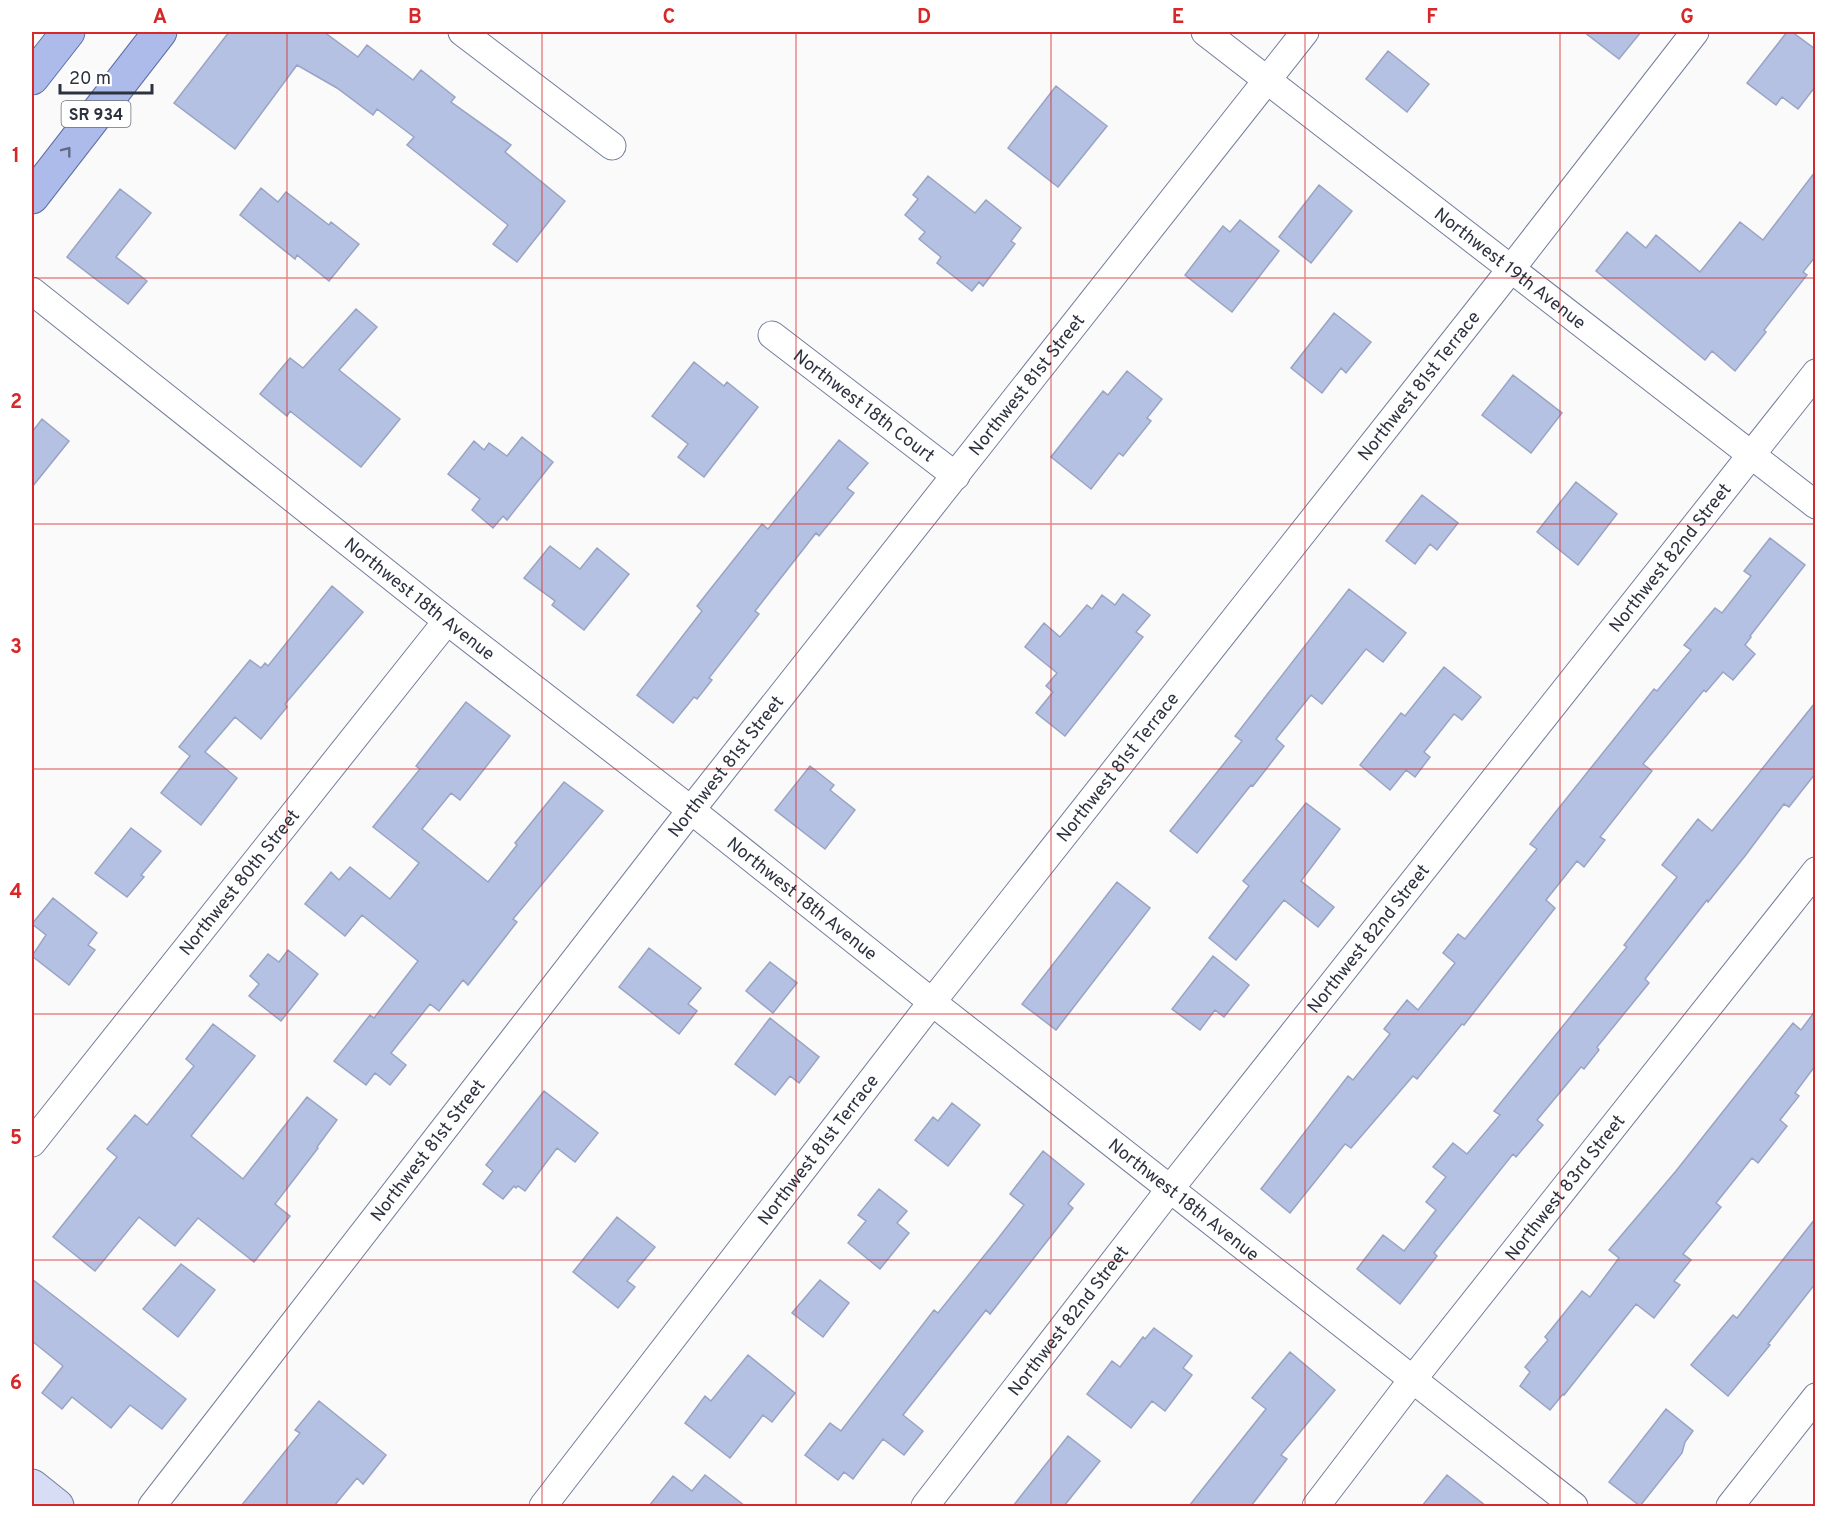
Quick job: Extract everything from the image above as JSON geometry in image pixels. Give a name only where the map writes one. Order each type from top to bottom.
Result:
[{"type":"main road","points":[[32,78],[68,32]]},
{"type":"main road","name":"SR 934","points":[[32,197],[160,32]]},
{"type":"main road","points":[[32,1486],[57,1506]]},
{"type":"street","points":[[462,32],[612,146]]},
{"type":"street","name":"Northwest 19th Avenue","points":[[1205,32],[1815,505]]},
{"type":"street","name":"Northwest 81st Street","points":[[152,1506],[691,810],[1305,32]]},
{"type":"street","name":"Northwest 81st Terrace","points":[[543,1506],[932,1002],[1511,269],[1695,32]]},
{"type":"street","name":"Northwest 18th Avenue","points":[[32,291],[447,621],[691,810],[1574,1506]]},
{"type":"street","name":"Northwest 18th Court","points":[[772,334],[956,476]]},
{"type":"street","name":"Northwest 82nd Street","points":[[926,1506],[1170,1189],[1815,373]]},
{"type":"street","name":"Northwest 80th Street","points":[[32,1143],[447,621]]},
{"type":"street","name":"Northwest 83rd Street","points":[[1316,1506],[1413,1379],[1815,871]]},
{"type":"street","points":[[1730,1506],[1815,1397]]},
{"type":"building","points":[[229,32],[324,32],[358,57],[367,45],[413,80],[421,70],[455,97],[451,102],[511,145],[505,152],[565,201],[517,262],[493,244],[508,225],[407,145],[414,137],[377,109],[373,115],[337,88],[297,65],[235,149],[174,103]]},
{"type":"building","points":[[1584,32],[1641,32],[1619,59]]},
{"type":"building","points":[[1787,32],[1792,32],[1815,49],[1815,87],[1798,109],[1782,97],[1776,105],[1747,83]]},
{"type":"building","points":[[1388,51],[1429,84],[1407,112],[1366,79]]},
{"type":"building","points":[[1056,86],[1107,126],[1058,187],[1008,148]]},
{"type":"building","points":[[1815,172],[1815,257],[1803,272],[1807,275],[1735,371],[1712,351],[1705,360],[1596,271],[1627,232],[1646,248],[1656,235],[1700,272],[1740,222],[1763,240]]},
{"type":"building","points":[[928,176],[975,213],[986,200],[1021,228],[1011,241],[1015,244],[983,286],[979,282],[972,291],[937,263],[941,257],[919,239],[925,232],[905,215],[918,199],[913,195]]},
{"type":"building","points":[[1319,185],[1352,211],[1311,263],[1279,237]]},
{"type":"building","points":[[261,188],[278,202],[286,192],[329,225],[331,222],[359,244],[329,281],[297,255],[295,259],[240,215]]},
{"type":"building","points":[[120,189],[151,213],[116,257],[147,281],[128,304],[67,257]]},
{"type":"building","points":[[1240,220],[1279,251],[1232,312],[1185,275],[1223,226],[1230,232]]},
{"type":"building","points":[[356,309],[377,327],[339,370],[400,419],[361,467],[290,411],[287,416],[260,394],[290,358],[303,368]]},
{"type":"building","points":[[1334,313],[1371,342],[1346,373],[1341,368],[1322,393],[1291,368]]},
{"type":"building","points":[[694,362],[724,386],[727,382],[758,407],[704,477],[678,457],[688,444],[652,416]]},
{"type":"building","points":[[1127,371],[1162,399],[1147,418],[1151,421],[1123,456],[1119,453],[1091,489],[1051,457],[1103,391],[1108,395]]},
{"type":"building","points":[[1513,375],[1562,413],[1531,453],[1482,415]]},
{"type":"building","points":[[42,419],[69,441],[32,487],[32,432]]},
{"type":"building","points":[[522,437],[553,462],[507,520],[503,516],[493,528],[472,510],[480,499],[448,474],[474,441],[484,450],[489,443],[507,456]]},
{"type":"building","points":[[839,440],[868,463],[847,488],[854,493],[819,536],[816,533],[755,611],[759,614],[709,678],[712,680],[697,699],[694,697],[673,723],[637,695],[702,611],[697,606],[762,524],[768,529]]},
{"type":"building","points":[[1576,482],[1617,514],[1578,565],[1537,532]]},
{"type":"building","points":[[1422,495],[1458,523],[1437,550],[1430,544],[1415,564],[1386,541]]},
{"type":"building","points":[[1770,538],[1805,565],[1750,636],[1745,645],[1755,654],[1733,680],[1723,672],[1706,692],[1704,690],[1643,764],[1652,771],[1600,837],[1605,840],[1584,867],[1577,861],[1546,900],[1555,908],[1464,1025],[1462,1024],[1417,1079],[1413,1076],[1351,1148],[1345,1144],[1290,1213],[1261,1189],[1348,1076],[1353,1080],[1390,1034],[1384,1029],[1407,1000],[1418,1010],[1455,963],[1443,953],[1458,934],[1465,939],[1537,849],[1530,844],[1654,689],[1657,691],[1691,650],[1684,645],[1715,608],[1722,613],[1751,576],[1744,571]]},
{"type":"building","points":[[550,546],[580,569],[597,548],[629,574],[584,630],[552,605],[555,601],[524,578]]},
{"type":"building","points":[[332,586],[363,612],[285,704],[287,707],[261,739],[235,717],[205,752],[237,778],[201,825],[161,793],[190,756],[179,747],[250,660],[261,668],[265,663],[268,666]]},
{"type":"building","points":[[1349,589],[1406,633],[1383,662],[1366,649],[1322,704],[1311,695],[1276,739],[1284,746],[1197,853],[1170,831],[1242,741],[1235,736]]},
{"type":"building","points":[[1123,594],[1150,615],[1136,632],[1143,637],[1065,736],[1036,713],[1053,692],[1046,686],[1057,673],[1025,647],[1044,623],[1060,637],[1087,605],[1092,609],[1102,595],[1115,605]]},
{"type":"building","points":[[1444,667],[1481,697],[1462,720],[1454,714],[1424,752],[1430,757],[1415,777],[1406,770],[1390,790],[1360,765],[1401,713],[1405,716]]},
{"type":"building","points":[[466,702],[510,736],[460,800],[451,793],[422,829],[488,882],[517,845],[515,843],[564,782],[603,811],[513,919],[517,922],[468,985],[463,980],[439,1011],[430,1004],[391,1053],[406,1065],[390,1085],[375,1073],[366,1085],[334,1061],[370,1015],[374,1018],[418,961],[362,915],[345,936],[305,904],[331,872],[339,880],[350,867],[390,899],[419,863],[373,827],[420,769],[416,766]]},
{"type":"building","points":[[1815,703],[1815,774],[1789,807],[1784,804],[1745,856],[1645,979],[1649,983],[1597,1047],[1599,1050],[1584,1069],[1581,1067],[1537,1120],[1543,1125],[1516,1157],[1513,1154],[1434,1253],[1437,1256],[1400,1304],[1357,1269],[1383,1235],[1404,1251],[1436,1210],[1426,1202],[1446,1177],[1433,1167],[1453,1143],[1467,1154],[1500,1115],[1494,1111],[1627,947],[1624,945],[1677,877],[1662,865],[1698,819],[1712,831]]},
{"type":"building","points":[[810,766],[834,785],[830,790],[855,810],[825,849],[775,810]]},
{"type":"building","points":[[1306,803],[1340,829],[1301,881],[1334,907],[1318,927],[1284,900],[1236,960],[1209,938],[1249,886],[1243,881]]},
{"type":"building","points":[[131,828],[161,851],[141,875],[144,877],[127,897],[95,873]]},
{"type":"building","points":[[1117,882],[1150,908],[1056,1030],[1022,1004]]},
{"type":"building","points":[[53,898],[97,933],[88,945],[95,950],[69,985],[32,956],[46,935],[32,924]]},
{"type":"building","points":[[649,948],[701,988],[688,1004],[697,1011],[679,1034],[619,987]]},
{"type":"building","points":[[288,950],[318,974],[281,1021],[249,996],[259,984],[250,976],[268,954],[279,962]]},
{"type":"building","points":[[1213,956],[1249,985],[1224,1017],[1215,1010],[1200,1030],[1172,1009]]},
{"type":"building","points":[[770,962],[797,983],[773,1013],[746,991]]},
{"type":"building","points":[[1815,1011],[1815,1066],[1795,1093],[1799,1096],[1780,1120],[1787,1126],[1758,1163],[1752,1158],[1716,1203],[1721,1207],[1683,1254],[1691,1260],[1674,1281],[1680,1285],[1654,1318],[1636,1304],[1550,1410],[1520,1386],[1530,1372],[1525,1367],[1548,1340],[1545,1337],[1582,1291],[1590,1297],[1619,1258],[1609,1250],[1676,1171],[1793,1023],[1801,1030]]},
{"type":"building","points":[[770,1018],[819,1057],[799,1083],[790,1076],[775,1095],[735,1064]]},
{"type":"building","points":[[213,1024],[255,1056],[191,1136],[243,1179],[307,1097],[337,1120],[275,1204],[290,1216],[254,1262],[198,1218],[175,1246],[139,1217],[95,1271],[53,1237],[117,1157],[107,1149],[135,1115],[147,1125],[194,1066],[186,1059]]},
{"type":"building","points":[[544,1091],[598,1133],[575,1162],[557,1148],[525,1191],[514,1186],[503,1199],[483,1184],[493,1171],[486,1165]]},
{"type":"building","points":[[952,1103],[980,1125],[948,1166],[915,1140],[933,1117],[938,1121]]},
{"type":"building","points":[[1043,1151],[1084,1184],[1068,1204],[1073,1208],[990,1314],[986,1310],[903,1415],[923,1431],[904,1455],[883,1439],[853,1479],[844,1472],[838,1480],[805,1455],[830,1423],[841,1431],[934,1310],[938,1313],[996,1241],[1024,1205],[1010,1194]]},
{"type":"building","points":[[879,1189],[907,1211],[897,1223],[909,1233],[880,1269],[848,1243],[866,1221],[858,1215]]},
{"type":"building","points":[[617,1217],[655,1247],[627,1281],[635,1287],[618,1308],[573,1272]]},
{"type":"building","points":[[1815,1219],[1815,1284],[1768,1344],[1770,1345],[1728,1396],[1691,1365],[1733,1315],[1737,1318]]},
{"type":"building","points":[[181,1264],[215,1290],[178,1337],[143,1309]]},
{"type":"building","points":[[32,1279],[186,1399],[162,1429],[130,1405],[111,1428],[72,1397],[62,1409],[42,1393],[63,1366],[32,1341]]},
{"type":"building","points":[[820,1280],[849,1303],[823,1337],[792,1313]]},
{"type":"building","points":[[1154,1328],[1192,1356],[1183,1368],[1192,1375],[1165,1411],[1152,1401],[1131,1428],[1087,1394],[1112,1361],[1120,1367],[1143,1337],[1145,1339]]},
{"type":"building","points":[[1290,1352],[1335,1390],[1281,1455],[1287,1459],[1251,1506],[1189,1506],[1266,1409],[1252,1398]]},
{"type":"building","points":[[748,1355],[795,1393],[772,1422],[763,1415],[730,1458],[685,1423],[705,1396],[711,1401]]},
{"type":"building","points":[[319,1401],[386,1455],[363,1484],[357,1478],[334,1506],[241,1506],[300,1433],[295,1430]]},
{"type":"building","points":[[1666,1409],[1693,1431],[1685,1442],[1682,1453],[1640,1506],[1609,1482]]},
{"type":"building","points":[[1068,1436],[1100,1461],[1064,1506],[1013,1506]]},
{"type":"building","points":[[705,1475],[745,1506],[649,1506],[673,1476],[692,1491]]},
{"type":"building","points":[[1447,1475],[1486,1506],[1422,1506]]}]
